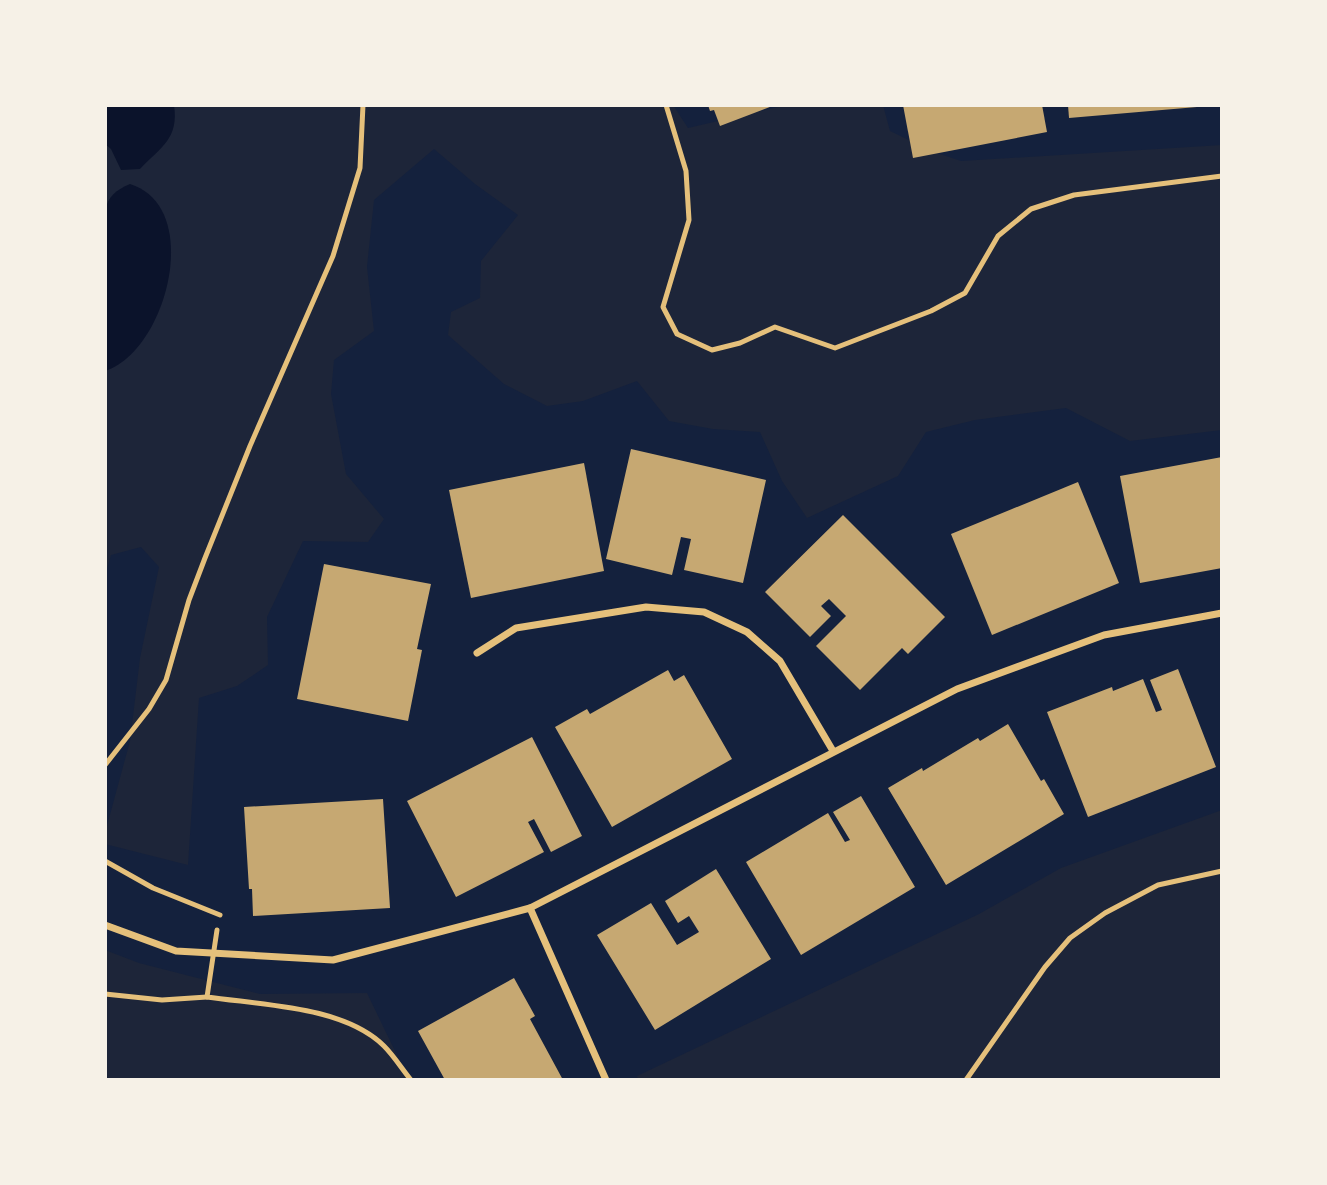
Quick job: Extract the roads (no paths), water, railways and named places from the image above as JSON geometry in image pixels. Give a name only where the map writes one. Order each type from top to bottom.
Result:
[{"type":"street","points":[[477,653],[516,628],[646,607],[704,612],[747,632],[780,661],[833,751]]},
{"type":"street","points":[[105,925],[176,951],[333,960],[530,908],[957,689],[1104,635],[1222,613]]},
{"type":"street","points":[[530,908],[606,1080]]},
{"type":"lane","points":[[105,765],[149,709],[166,680],[189,600],[205,558],[250,446],[333,256],[360,168],[363,105]]},
{"type":"lane","points":[[666,105],[686,172],[689,220],[663,307],[677,334],[712,350],[740,343],[775,327],[835,348],[931,312],[965,293],[998,236],[1031,209],[1074,195],[1222,176]]},
{"type":"lane","points":[[105,861],[153,888],[220,915]]},
{"type":"lane","points":[[966,1080],[1045,967],[1070,938],[1105,913],[1158,885],[1222,871]]},
{"type":"lane","points":[[207,997],[217,930]]},
{"type":"lane","points":[[105,994],[162,1000],[207,997],[316,1013],[358,1027],[384,1045],[411,1080]]}]
